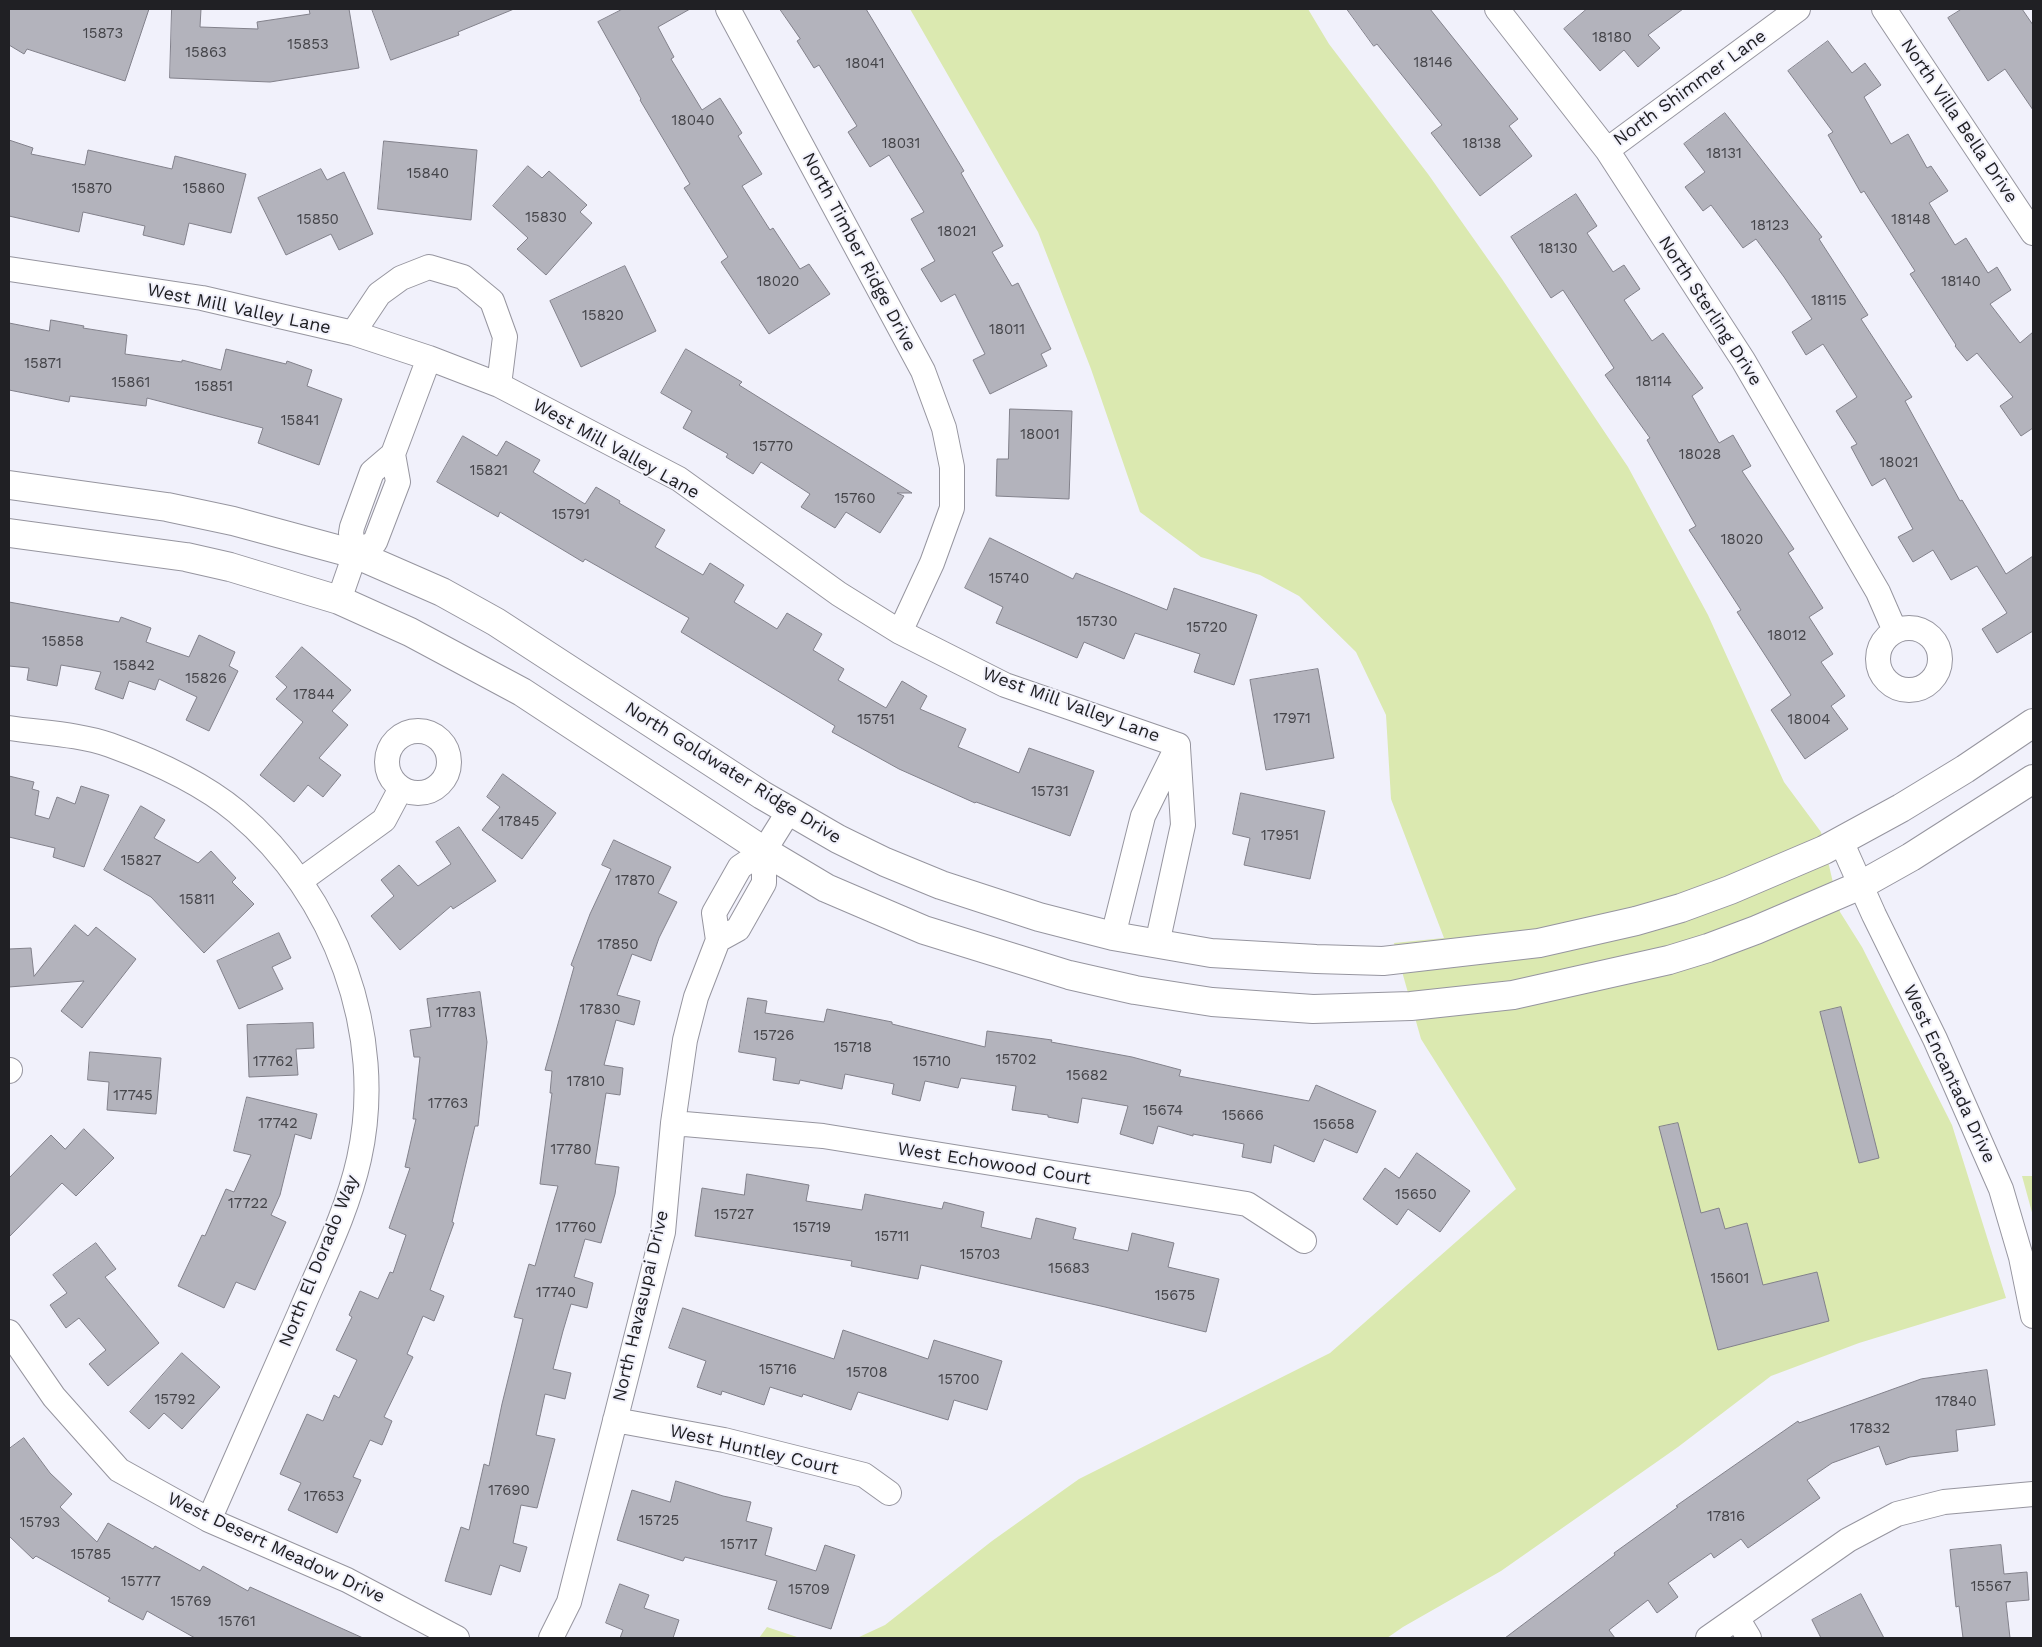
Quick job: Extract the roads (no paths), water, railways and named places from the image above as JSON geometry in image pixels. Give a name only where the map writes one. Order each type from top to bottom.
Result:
[{"type":"street","name":"North Timber Ridge Drive","points":[[728,9],[924,371],[944,428],[952,467],[952,508],[932,563],[900,632]]},
{"type":"street","name":"North Sterling Drive","points":[[1497,9],[1607,150],[1744,360],[1878,592],[1895,631]]},
{"type":"street","name":"North Shimmer Lane","points":[[1607,150],[1798,9]]},
{"type":"street","name":"North Villa Bella Drive","points":[[1884,9],[2033,233]]},
{"type":"street","points":[[353,333],[379,294],[401,278],[429,267],[463,277],[492,301],[505,337],[499,385]]},
{"type":"street","name":"West Mill Valley Lane","points":[[9,269],[202,298],[353,333],[429,358],[499,385],[679,479],[839,594],[900,632],[1004,685],[1178,745]]},
{"type":"street","points":[[339,600],[356,554],[375,542],[392,499],[398,482],[393,454],[429,358]]},
{"type":"street","name":"North Goldwater Ridge Drive","points":[[9,485],[176,509],[233,521],[356,554],[442,592],[496,622],[789,812],[838,839],[940,885],[1040,917],[1113,936],[1211,953],[1383,961],[1539,943],[1636,921],[1681,908],[1806,859],[1841,841],[1965,769],[2033,723]]},
{"type":"street","points":[[9,533],[186,557],[230,567],[339,600],[410,632],[522,692],[764,851],[826,888],[924,930],[1069,975],[1135,990],[1212,1002],[1313,1008],[1411,1006],[1513,995],[1669,960],[1756,930],[1860,885],[1910,857],[2033,779]]},
{"type":"street","name":"North El Dorado Way","points":[[9,728],[107,744],[152,762],[197,785],[236,812],[263,837],[300,881],[319,912],[339,951],[354,996],[363,1036],[366,1083],[359,1159],[332,1239],[209,1520]]},
{"type":"street","points":[[1113,936],[1142,816],[1178,745]]},
{"type":"street","points":[[1157,944],[1183,825],[1178,745]]},
{"type":"street","points":[[300,881],[384,820],[400,788]]},
{"type":"street","points":[[764,851],[789,812]]},
{"type":"street","name":"West Encantada Drive","points":[[1841,841],[1860,885],[1935,1039],[2001,1189],[2022,1257],[2033,1316]]},
{"type":"street","name":"North Havasupai Drive","points":[[551,1638],[569,1602],[663,1232],[673,1123],[685,1040],[696,997],[718,940],[738,929],[764,883],[764,851]]},
{"type":"street","name":"West Echowood Court","points":[[673,1123],[823,1136],[1247,1204],[1304,1241]]},
{"type":"street","name":"West Desert Meadow Drive","points":[[9,1332],[54,1397],[119,1470],[209,1520],[347,1580],[457,1638]]},
{"type":"street","name":"West Huntley Court","points":[[615,1420],[724,1440],[864,1475],[889,1493]]},
{"type":"street","points":[[1708,1638],[1848,1540],[1897,1514],[1944,1502],[2033,1494]]},
{"type":"street","points":[[1737,1618],[1749,1638]]}]
